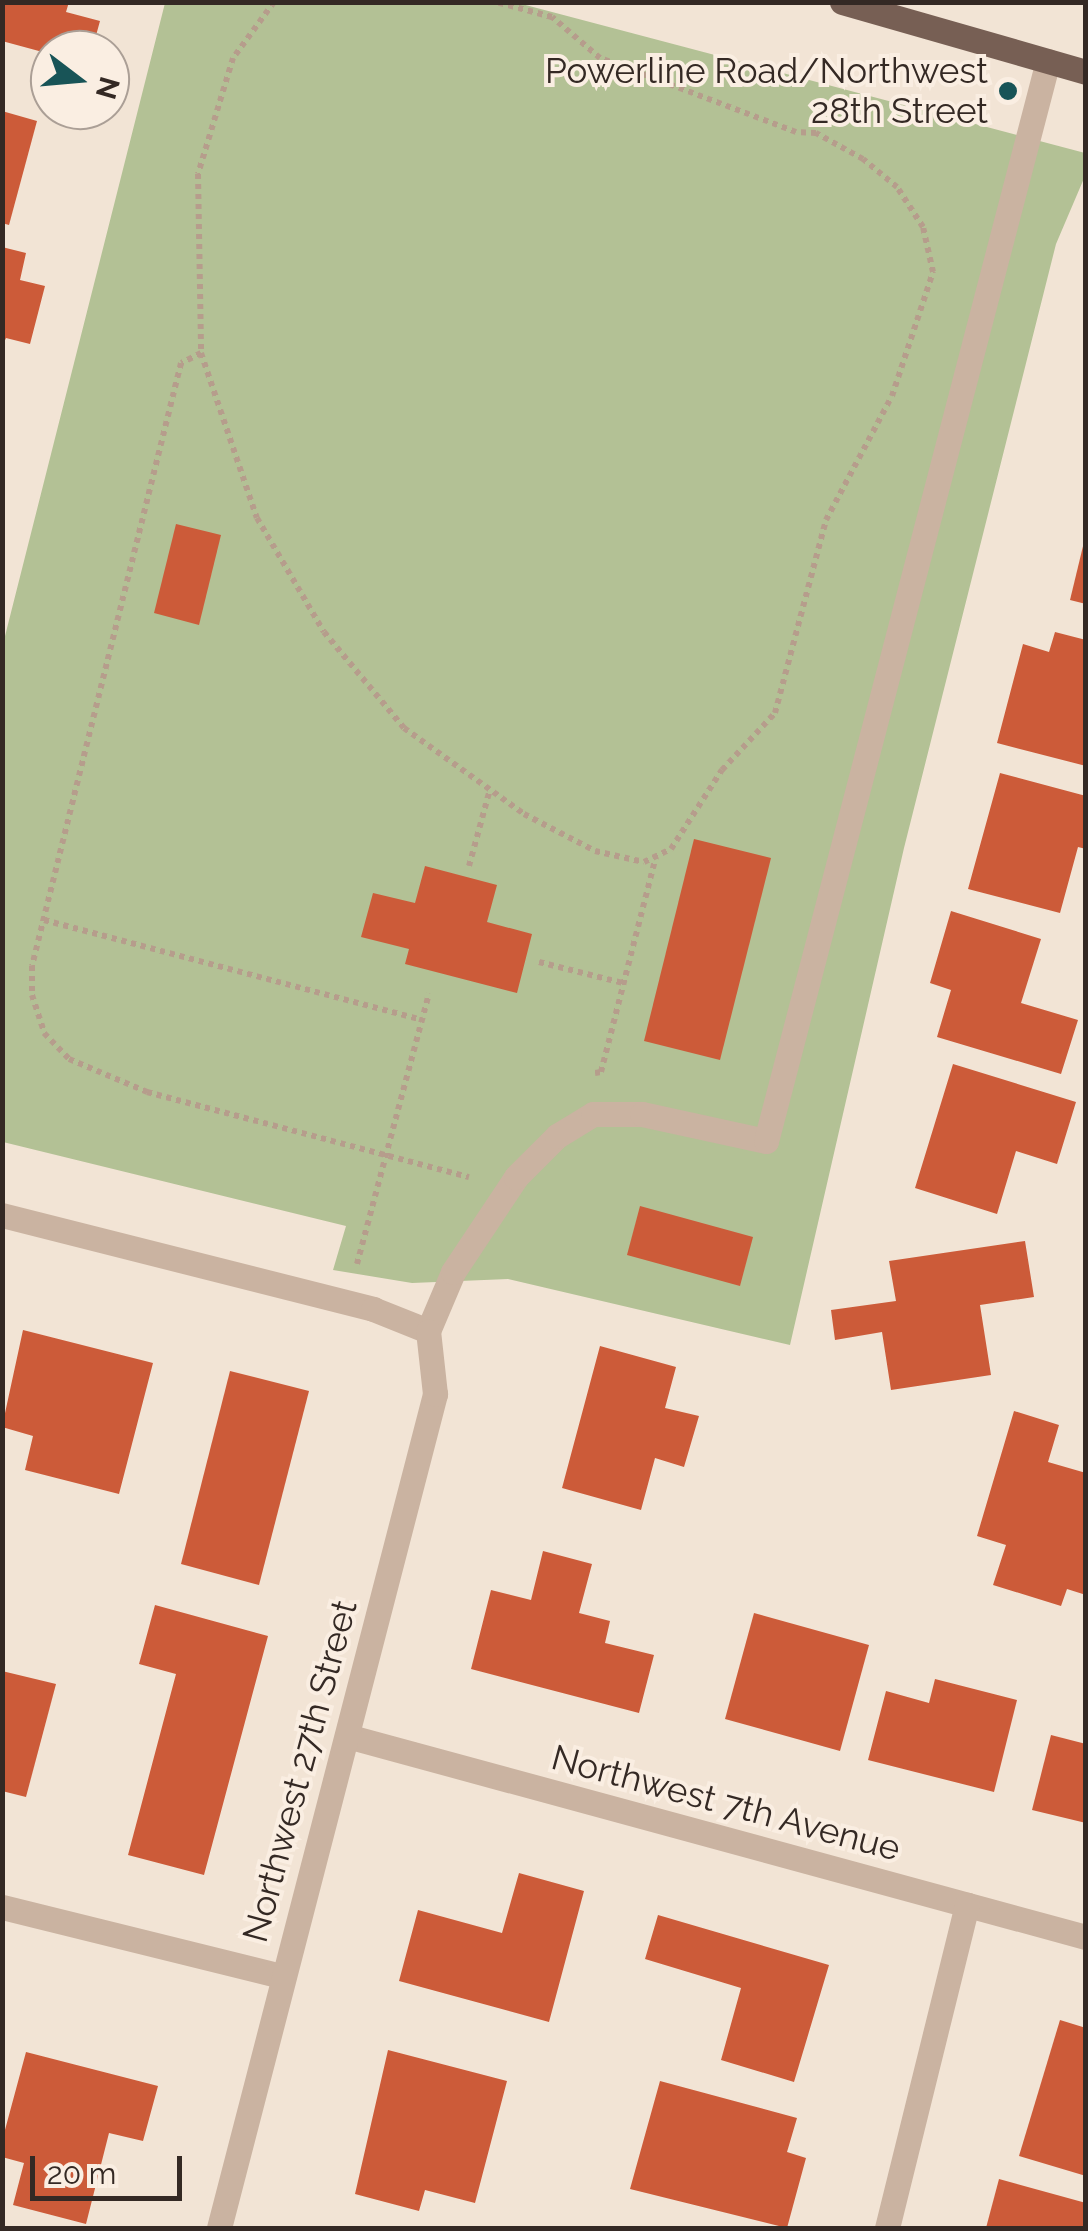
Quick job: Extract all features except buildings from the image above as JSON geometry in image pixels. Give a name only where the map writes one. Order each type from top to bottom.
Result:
[{"type":"main road","points":[[842,2],[1086,72]]},
{"type":"street","points":[[2,1215],[373,1308],[428,1331],[453,1272],[516,1177],[557,1136],[593,1114],[642,1114],[766,1141],[1048,61]]},
{"type":"street","name":"Northwest 27th Street","points":[[219,2228],[281,1976],[435,1394],[428,1331]]},
{"type":"street","name":"Northwest 7th Avenue","points":[[347,1736],[1086,1937]]},
{"type":"street","points":[[887,2228],[966,1904]]},
{"type":"street","points":[[2,1907],[281,1976]]},
{"type":"path","points":[[274,2],[232,58],[198,174],[201,353],[257,518],[324,632],[404,728],[490,789],[595,851],[644,862],[672,850],[722,770],[775,713],[826,520],[892,396],[933,272],[923,226],[897,187],[862,159],[816,134],[796,132],[600,58],[552,17],[496,2]]},
{"type":"path","points":[[201,353],[181,363],[44,920],[32,995],[44,1034],[69,1059],[147,1092],[473,1178],[482,1168]]},
{"type":"path","points":[[469,866],[490,789]]},
{"type":"path","points":[[585,1075],[601,1072],[656,856]]},
{"type":"path","points":[[44,920],[422,1020]]},
{"type":"path","points":[[538,962],[624,983]]},
{"type":"path","points":[[357,1264],[429,993]]},
{"type":"green space","points":[[165,3],[518,3],[1085,153],[1085,176],[1056,244],[904,848],[790,1345],[508,1279],[412,1283],[333,1270],[346,1226],[3,1142],[3,644]]},
{"type":"place","name":"Powerline Road/Northwest 28th Street","points":[[1008,91]]}]
